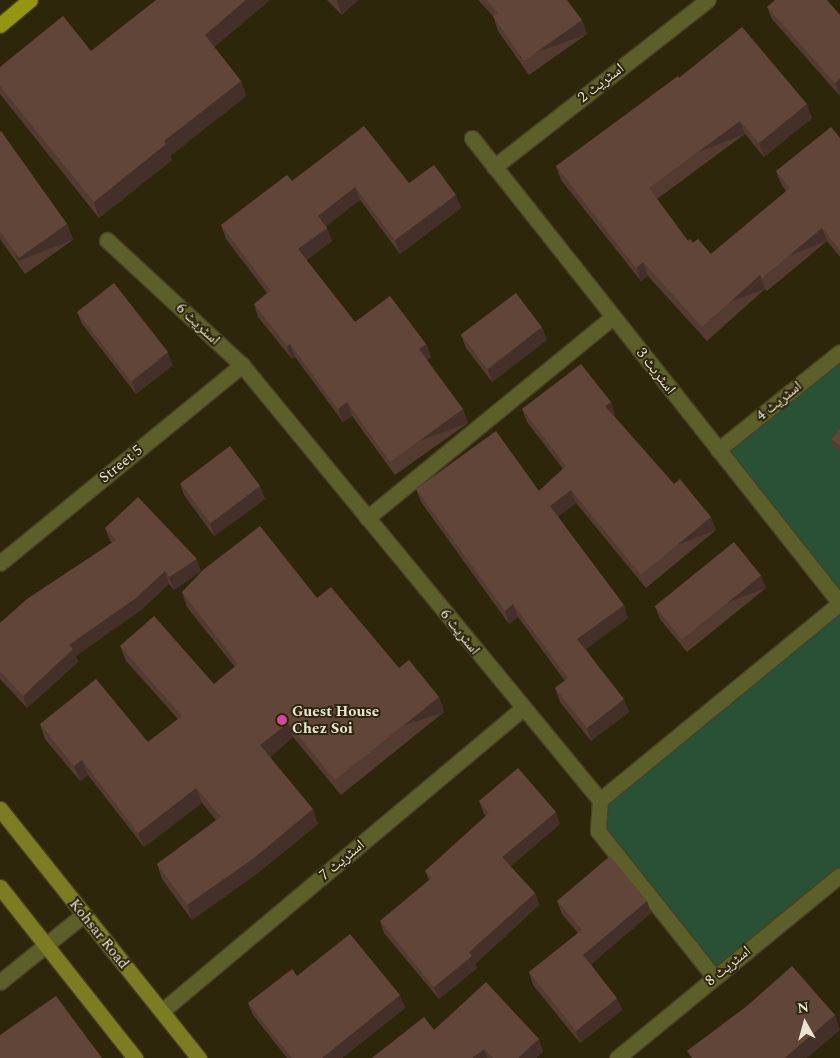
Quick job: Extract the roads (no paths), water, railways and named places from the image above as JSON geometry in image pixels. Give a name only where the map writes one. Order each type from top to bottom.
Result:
[{"type":"main road","points":[[0,25],[30,0]]},
{"type":"street","name":"اسٹریٹ 2","points":[[494,166],[708,0]]},
{"type":"street","name":"اسٹریٹ 3","points":[[472,138],[840,603]]},
{"type":"street","name":"اسٹریٹ 6","points":[[107,240],[242,365],[522,709],[600,800]]},
{"type":"street","points":[[367,518],[613,317]]},
{"type":"street","name":"اسٹریٹ 4","points":[[718,450],[840,352]]},
{"type":"street","name":"Street 5","points":[[0,563],[242,365]]},
{"type":"street","points":[[714,977],[598,831],[600,800],[840,603]]},
{"type":"street","name":"اسٹریٹ 7","points":[[162,1011],[522,709]]},
{"type":"street","name":"Kohsar Road","points":[[0,809],[199,1058]]},
{"type":"street","name":"اسٹریٹ 8","points":[[617,1058],[840,876]]},
{"type":"street","points":[[0,886],[135,1058]]},
{"type":"street","points":[[0,982],[83,915]]},
{"type":"place","name":"Guest House Chez Soi","points":[[282,720]]}]
